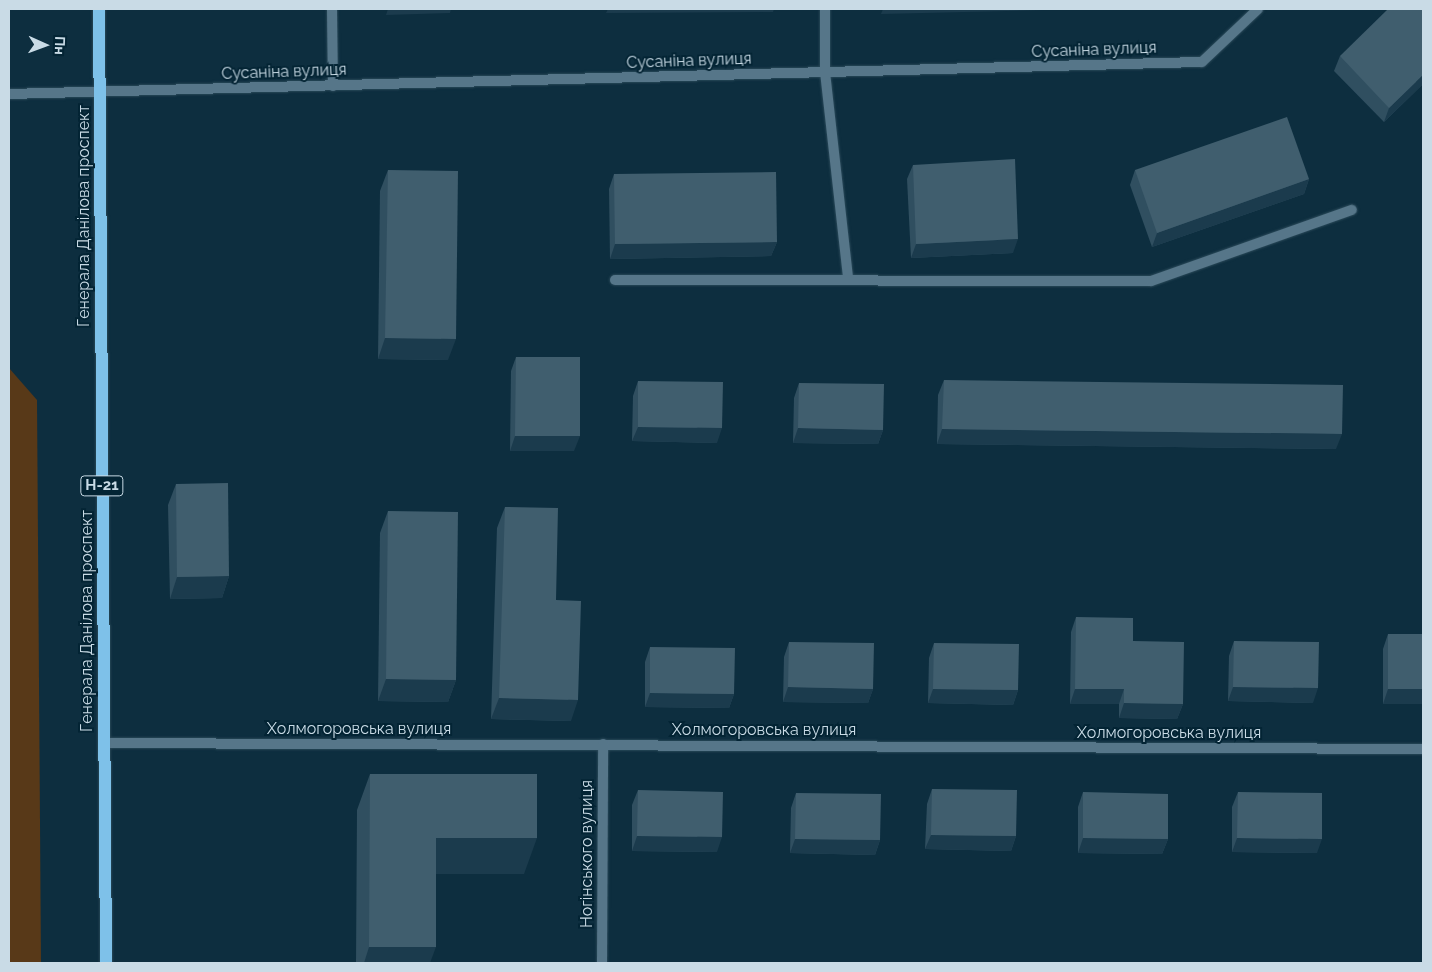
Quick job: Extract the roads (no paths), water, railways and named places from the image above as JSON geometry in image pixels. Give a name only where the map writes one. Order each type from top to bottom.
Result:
[{"type":"main road","name":"Генерала Данілова проспект","points":[[99,9],[106,963]]},
{"type":"street","points":[[332,9],[332,86]]},
{"type":"street","points":[[825,9],[825,72],[848,278]]},
{"type":"street","name":"Сусаніна вулиця","points":[[9,94],[1202,62],[1258,9]]},
{"type":"street","points":[[615,280],[848,278],[1151,281],[1352,210]]},
{"type":"street","name":"Холмогоровська вулиця","points":[[104,743],[1423,749]]},
{"type":"street","name":"Ногінського вулиця","points":[[602,963],[603,744]]}]
